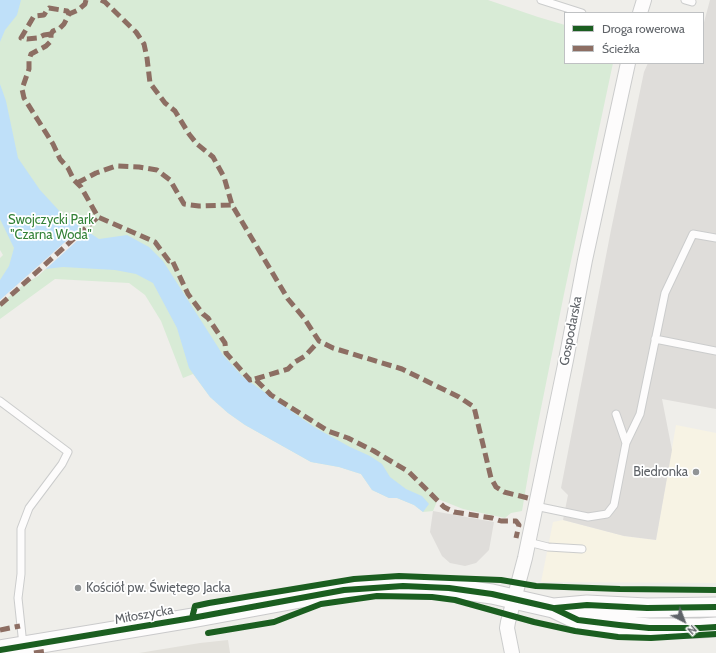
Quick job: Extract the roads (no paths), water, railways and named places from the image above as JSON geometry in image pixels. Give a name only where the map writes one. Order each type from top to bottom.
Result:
[{"type":"street","points":[[640,12],[644,0]]},
{"type":"street","name":"Gospodarska","points":[[512,653],[507,628],[521,576],[566,360],[586,252],[628,64]]},
{"type":"street","name":"Miłoszycka","points":[[0,650],[170,622],[351,589],[403,586],[449,588],[492,594],[553,608],[578,620],[619,626],[649,628],[716,627]]},
{"type":"street","name":"Miłoszycka","points":[[553,608],[587,605],[647,608],[716,607]]},
{"type":"lane","points":[[541,0],[579,12]]},
{"type":"lane","points":[[535,506],[588,517],[607,514],[614,505],[626,443],[640,414],[665,293],[693,234],[716,238]]},
{"type":"lane","points":[[655,339],[716,351]]},
{"type":"lane","points":[[0,401],[68,452],[62,464],[29,508],[21,529],[21,574],[18,598],[23,645]]},
{"type":"lane","points":[[616,414],[626,443]]},
{"type":"lane","points":[[528,542],[548,547],[582,549]]},
{"type":"water","points":[[0,0],[21,0],[17,15],[5,30],[0,42]]},
{"type":"water","points":[[0,84],[6,101],[18,158],[40,190],[64,216],[99,239],[127,235],[149,247],[163,261],[223,355],[243,377],[314,427],[350,447],[370,456],[382,464],[390,477],[406,489],[422,496],[429,504],[423,512],[414,505],[397,498],[389,498],[372,490],[361,474],[339,467],[311,462],[245,425],[228,413],[210,397],[189,368],[177,328],[153,283],[136,274],[115,270],[63,267],[45,269],[22,283],[0,302],[0,280],[9,266],[14,248],[0,219]]},
{"type":"place","name":"Biedronka","points":[[696,472]]},
{"type":"place","name":"Kościół pw. Świętego Jacka","points":[[78,588]]},
{"type":"park label","name":"Swojczycki Park \"Czarna Woda\"","points":[[51,228]]}]
